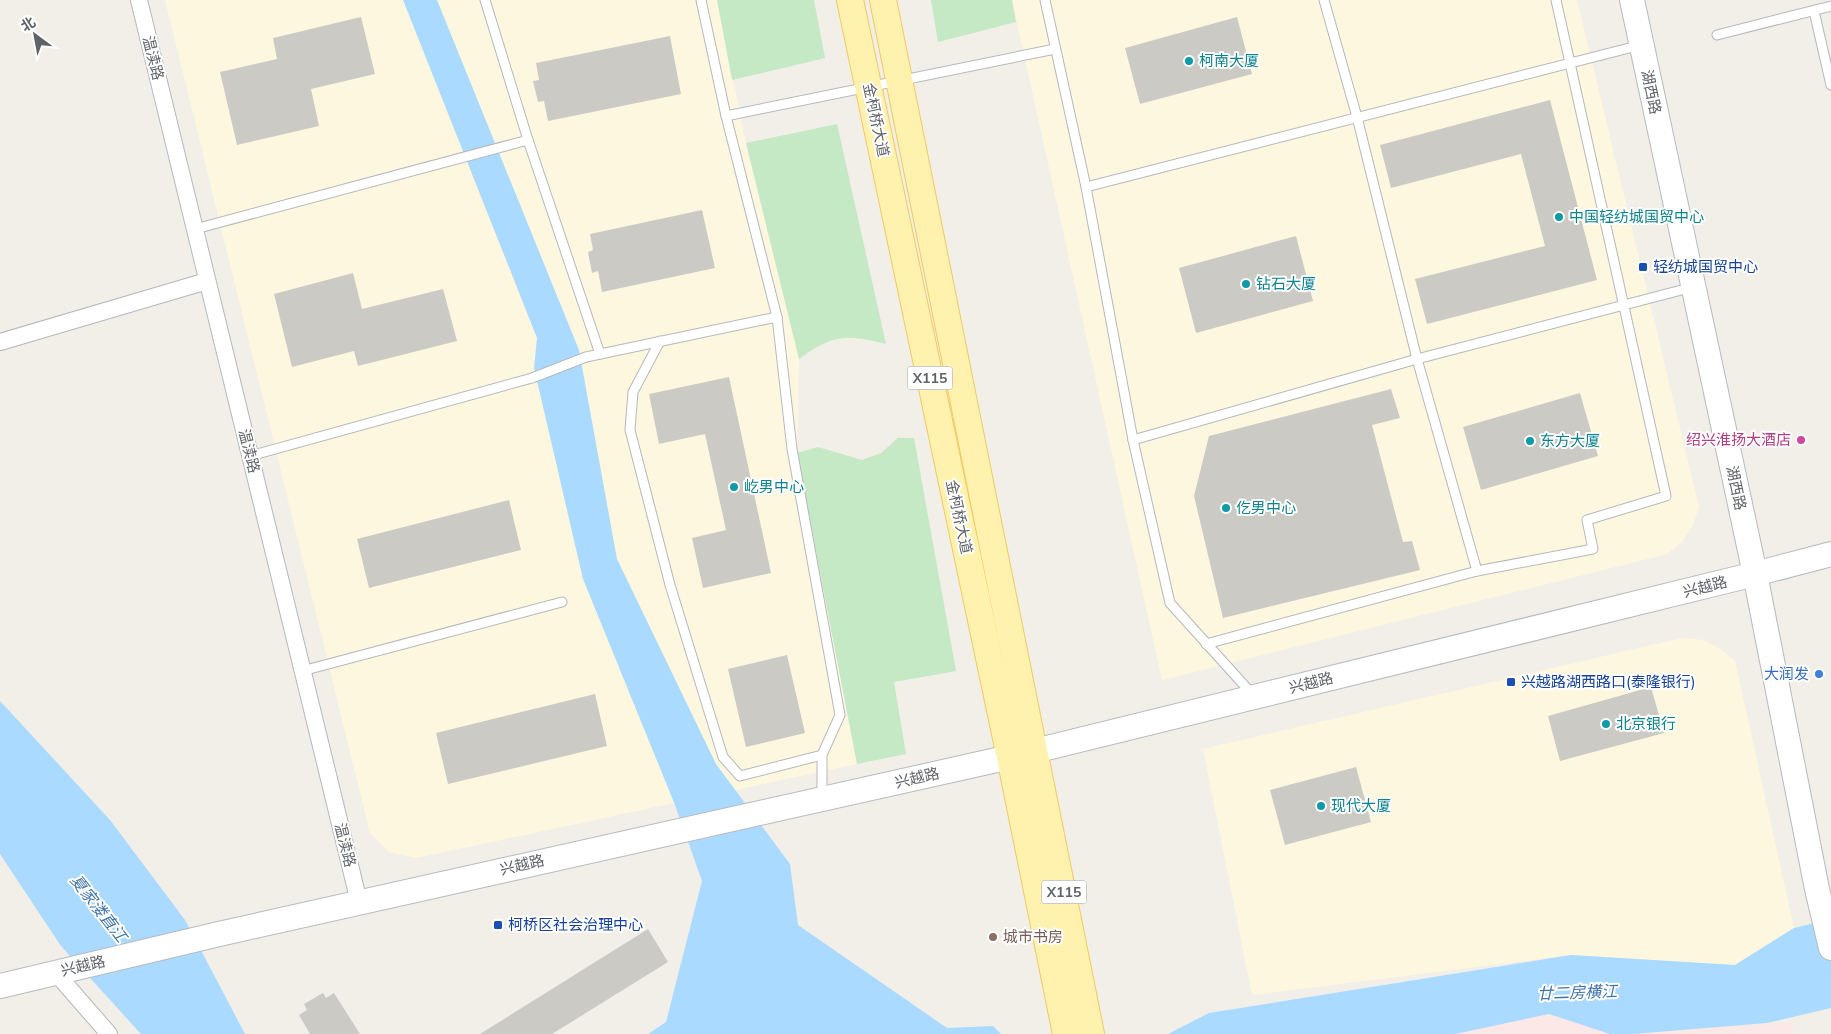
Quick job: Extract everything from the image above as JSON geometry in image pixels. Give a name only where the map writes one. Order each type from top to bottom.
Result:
[{"type":"main road","name":"金柯桥大道","points":[[850,0],[1010,757],[1066,1034]]},
{"type":"main road","name":"金柯桥大道","points":[[883,0],[1036,751],[1091,1034]]},
{"type":"street","name":"温渎路","points":[[139,0],[359,902]]},
{"type":"street","name":"湖西路","points":[[1632,0],[1755,574],[1817,889],[1831,948]]},
{"type":"street","points":[[0,342],[207,280]]},
{"type":"street","name":"兴越路","points":[[0,986],[219,934],[773,808],[822,799],[1036,751],[1831,554]]},
{"type":"street","points":[[61,971],[109,1034]]},
{"type":"lane","points":[[485,0],[528,140],[600,354]]},
{"type":"lane","points":[[702,0],[726,116],[776,316],[792,449],[840,715],[822,755],[822,799]]},
{"type":"lane","points":[[1045,0],[1086,187],[1134,440],[1170,604],[1254,697]]},
{"type":"lane","points":[[1324,0],[1357,118],[1417,359],[1477,571]]},
{"type":"lane","points":[[1206,644],[1477,571],[1593,549],[1587,520],[1666,496],[1556,0]]},
{"type":"lane","points":[[1717,36],[1831,6]]},
{"type":"lane","points":[[1814,11],[1831,85]]},
{"type":"lane","points":[[1086,187],[1641,45]]},
{"type":"lane","points":[[726,116],[1056,49]]},
{"type":"lane","points":[[195,229],[528,140]]},
{"type":"lane","points":[[1134,440],[1417,359],[1693,287]]},
{"type":"lane","points":[[250,456],[532,378],[586,357],[776,316]]},
{"type":"lane","points":[[660,341],[633,392],[630,430],[670,585],[723,757],[740,776],[822,755]]},
{"type":"lane","points":[[302,671],[562,602]]},
{"type":"shaded area","points":[[165,0],[717,0],[746,143],[799,359],[797,453],[857,764],[416,858],[389,852],[370,833]]},
{"type":"shaded area","points":[[1012,0],[1577,0],[1699,507],[1693,525],[1682,542],[1667,554],[1162,680]]},
{"type":"shaded area","points":[[1682,638],[1703,640],[1721,649],[1735,661],[1794,928],[1735,965],[1571,955],[1252,995],[1203,749]]},
{"type":"shaded area","points":[[1549,1014],[1610,1034],[1455,1034]]},
{"type":"shaded area","points":[[1791,1022],[1794,1034],[1636,1034]]},
{"type":"green space","points":[[717,0],[814,0],[825,58],[732,80]]},
{"type":"green space","points":[[931,0],[1012,0],[1016,22],[938,42]]},
{"type":"green space","points":[[837,124],[886,344],[860,339],[840,338],[822,345],[799,359],[746,143]]},
{"type":"green space","points":[[898,438],[914,438],[956,671],[894,682],[906,754],[857,764],[797,453],[818,447],[862,460],[881,453]]},
{"type":"water","points":[[403,0],[437,0],[579,350],[617,559],[716,764],[790,864],[798,925],[947,1028],[993,1026],[1001,1034],[648,1034],[666,1022],[702,881],[675,805],[583,579],[534,368],[537,338]]},
{"type":"water","name":"夏家溇直江","points":[[0,701],[110,820],[185,920],[245,1034],[141,1034],[61,946],[0,854]]},
{"type":"water","name":"廿二房横江","points":[[1831,919],[1831,1008],[1767,1023],[1633,1034],[1610,1034],[1549,1014],[1455,1034],[1168,1034],[1209,1013],[1571,955],[1735,965],[1794,928]]},
{"type":"building","points":[[361,17],[375,74],[311,89],[319,126],[237,145],[220,72],[277,59],[273,38]]},
{"type":"building","name":"柯南大厦","points":[[1237,17],[1252,74],[1140,104],[1125,48]]},
{"type":"building","points":[[670,36],[681,94],[548,121],[544,101],[538,102],[533,81],[539,80],[536,63]]},
{"type":"building","name":"中国轻纺城国贸中心","points":[[1550,100],[1597,280],[1427,324],[1415,279],[1545,246],[1521,154],[1391,188],[1380,145]]},
{"type":"building","points":[[702,210],[715,268],[602,292],[598,271],[592,273],[588,252],[593,250],[590,234]]},
{"type":"building","name":"钻石大厦","points":[[1296,236],[1313,301],[1196,333],[1179,268]]},
{"type":"building","points":[[353,273],[362,309],[443,289],[457,341],[358,366],[354,351],[292,367],[274,294]]},
{"type":"building","name":"屹男中心","points":[[729,377],[771,573],[703,588],[692,538],[726,530],[705,434],[659,444],[649,394]]},
{"type":"building","name":"仡男中心","points":[[1391,389],[1400,418],[1372,425],[1403,542],[1412,541],[1420,570],[1223,618],[1194,496],[1209,436]]},
{"type":"building","name":"东方大厦","points":[[1580,393],[1598,456],[1481,490],[1463,427]]},
{"type":"building","points":[[509,500],[521,550],[369,588],[357,539]]},
{"type":"building","points":[[787,655],[805,733],[746,747],[728,669]]},
{"type":"building","name":"北京银行","points":[[1651,687],[1664,733],[1560,761],[1548,716]]},
{"type":"building","points":[[595,694],[607,746],[448,784],[436,733]]},
{"type":"building","name":"现代大厦","points":[[1356,767],[1371,822],[1285,845],[1270,790]]},
{"type":"building","points":[[648,929],[668,962],[552,1034],[480,1034]]},
{"type":"building","points":[[323,993],[326,998],[334,993],[360,1034],[310,1034],[299,1015],[307,1010],[304,1004]]},
{"type":"place","name":"柯南大厦","points":[[1189,61]]},
{"type":"place","name":"中国轻纺城国贸中心","points":[[1559,217]]},
{"type":"place","name":"轻纺城国贸中心","points":[[1643,267]]},
{"type":"place","name":"钻石大厦","points":[[1246,284]]},
{"type":"place","name":"绍兴淮扬大酒店","points":[[1801,440]]},
{"type":"place","name":"东方大厦","points":[[1530,441]]},
{"type":"place","name":"屹男中心","points":[[734,487]]},
{"type":"place","name":"仡男中心","points":[[1226,508]]},
{"type":"place","name":"大润发","points":[[1819,674]]},
{"type":"place","name":"兴越路湖西路口(泰隆银行)","points":[[1511,682]]},
{"type":"place","name":"北京银行","points":[[1606,724]]},
{"type":"place","name":"现代大厦","points":[[1321,806]]},
{"type":"place","name":"柯桥区社会治理中心","points":[[498,925]]},
{"type":"place","name":"城市书房","points":[[993,937]]}]
